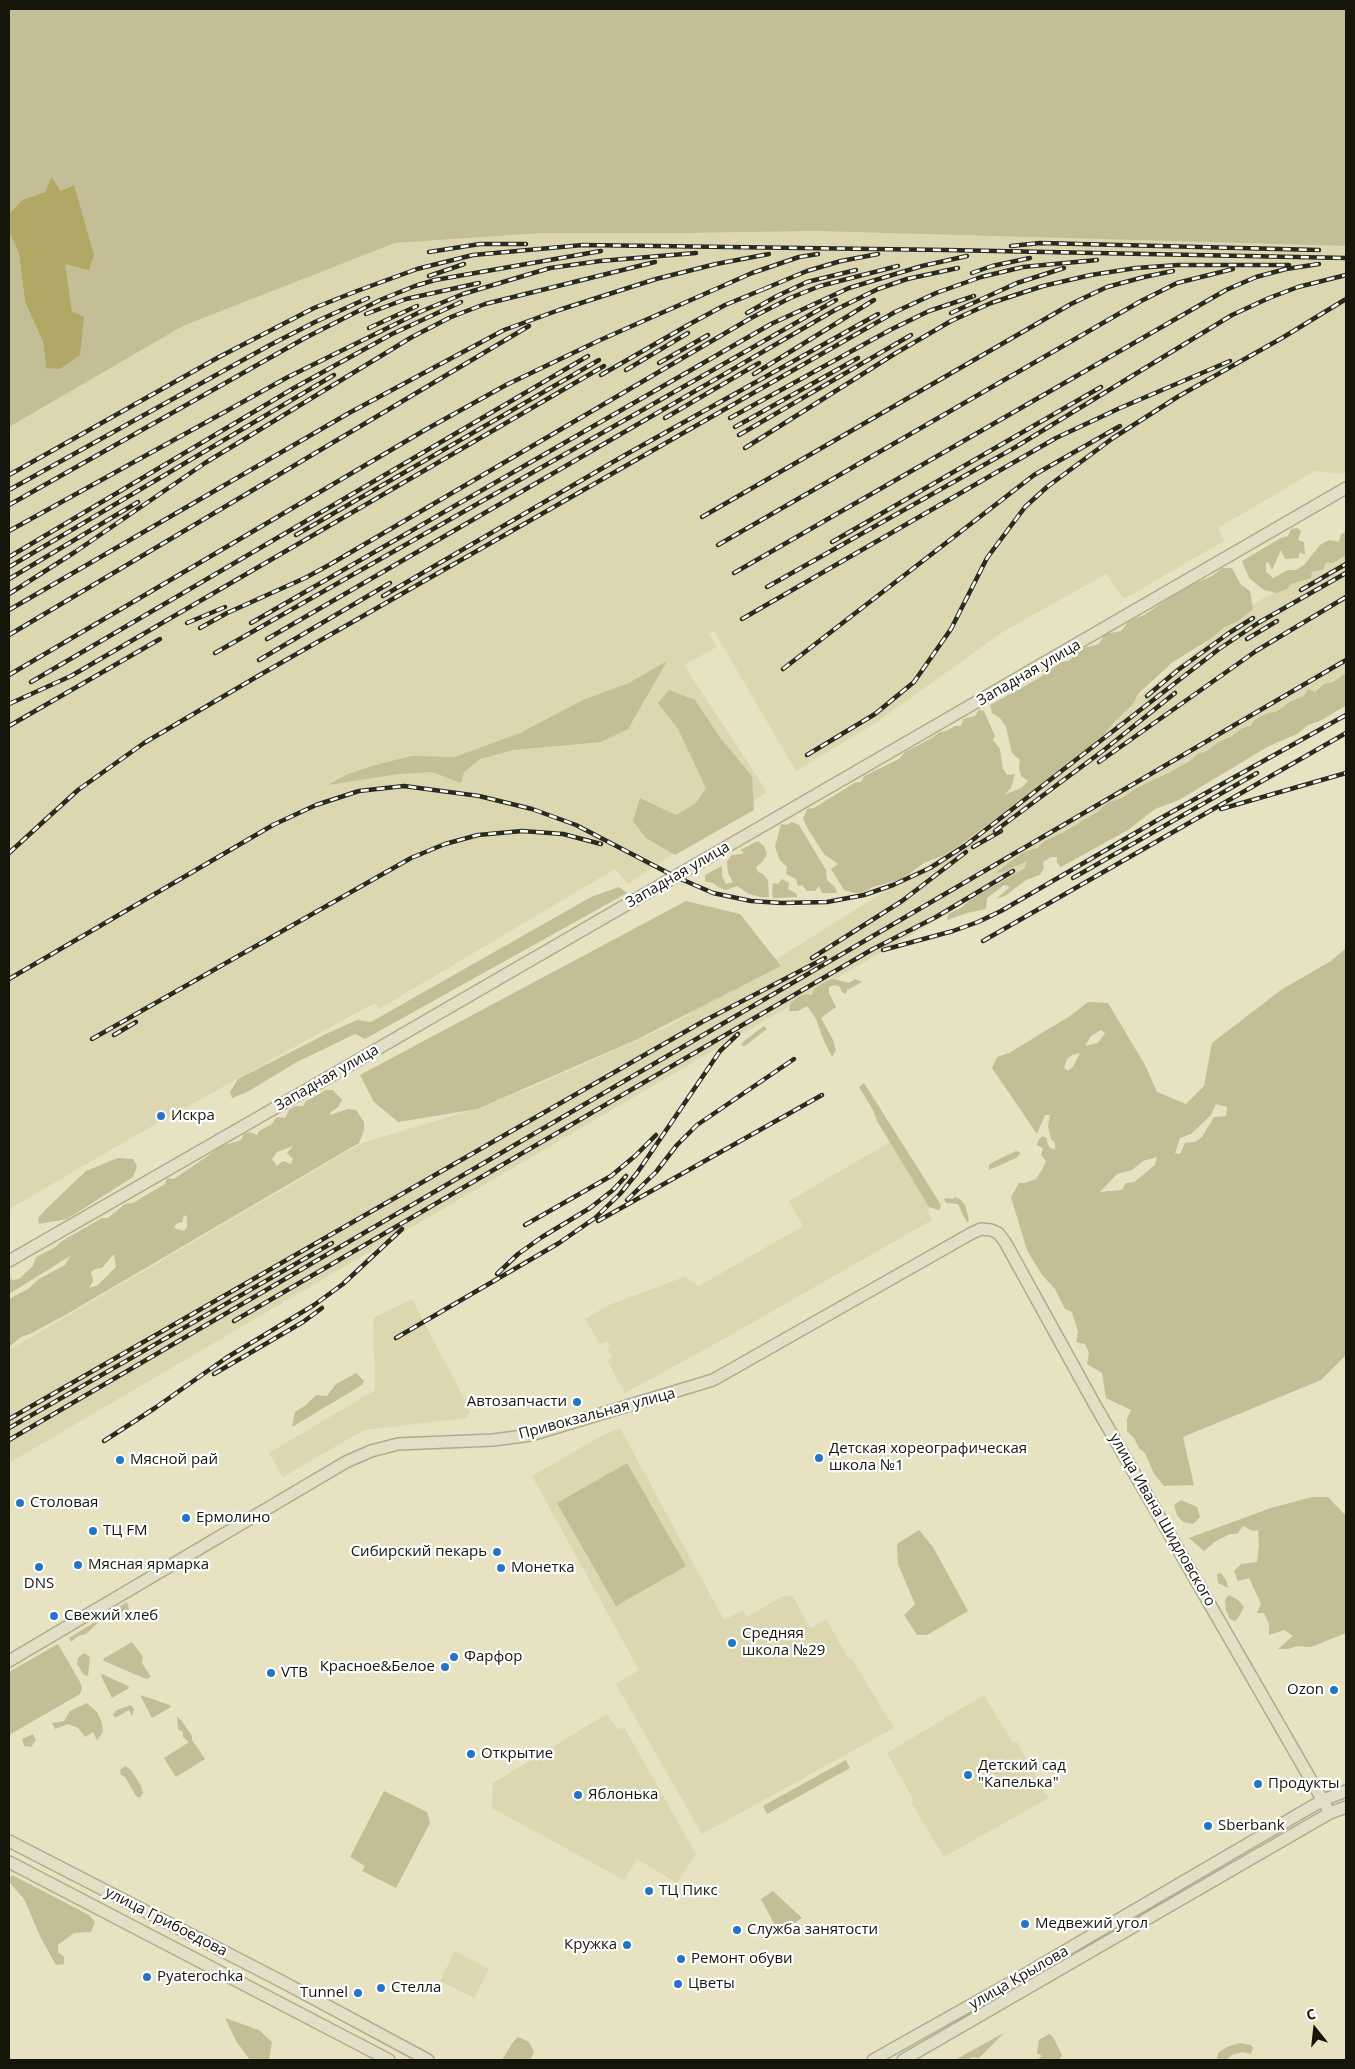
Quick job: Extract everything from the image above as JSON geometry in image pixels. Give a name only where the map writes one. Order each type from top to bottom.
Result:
[{"type":"street","name":"Западная улица","points":[[9,1260],[343,1069],[1346,488]]},
{"type":"street","name":"Привокзальная улица","points":[[9,1661],[338,1467],[363,1455],[398,1444],[493,1440],[531,1435],[713,1380],[972,1233],[981,1229],[991,1230]]},
{"type":"street","name":"улица Ивана Шидловского","points":[[991,1230],[998,1233],[1005,1242],[1100,1413],[1330,1813]]},
{"type":"street","name":"улица Крылова","points":[[873,2060],[1010,1983],[1323,1800],[1346,1791]]},
{"type":"street","name":"улица Крылова","points":[[903,2060],[1330,1813],[1346,1807]]},
{"type":"street","name":"улица Грибоедова","points":[[9,1841],[281,1981],[428,2060]]},
{"type":"street","name":"улица Грибоедова","points":[[9,1862],[390,2060]]},
{"type":"shaded area","points":[[9,9],[1346,9],[1346,246],[816,231],[543,233],[395,243],[183,326],[9,427],[9,231],[19,254],[25,302],[43,342],[46,368],[72,311],[64,264],[61,191],[53,178],[45,192],[22,200],[9,214]]},
{"type":"shaded area","points":[[52,177],[61,191],[74,185],[94,255],[89,270],[65,264],[72,311],[84,317],[80,355],[60,369],[46,368],[43,342],[25,302],[19,254],[9,231],[9,214],[22,200],[45,192]]},
{"type":"shaded area","points":[[816,231],[1346,246],[1346,474],[1315,471],[1218,528],[1224,541],[1124,599],[1106,574],[1004,631],[877,722],[796,771],[714,631],[709,634],[717,647],[684,665],[767,792],[628,884],[615,869],[379,1009],[375,1003],[336,1024],[147,1129],[9,1209],[9,427],[183,326],[395,243],[543,233]]},
{"type":"shaded area","points":[[1297,528],[1301,531],[1298,540],[1304,542],[1305,555],[1300,552],[1298,558],[1285,559],[1281,550],[1272,570],[1269,563],[1266,562],[1266,572],[1273,578],[1288,570],[1296,570],[1304,565],[1320,545],[1329,540],[1339,542],[1341,534],[1346,532],[1346,555],[1333,563],[1326,562],[1323,570],[1312,572],[1311,578],[1291,584],[1287,589],[1277,593],[1264,590],[1249,578],[1242,561],[1281,538],[1288,536],[1291,529]]},
{"type":"shaded area","points":[[1346,550],[1346,680],[9,1463],[9,1350],[362,1143],[469,1111],[537,1085],[671,1025],[940,857],[1259,601]]},
{"type":"shaded area","points":[[1222,568],[1232,568],[1241,585],[1250,591],[1253,609],[1238,621],[1225,627],[1212,638],[1173,662],[1139,693],[1132,705],[1114,722],[1103,736],[1065,769],[1055,772],[1049,782],[1030,799],[1028,795],[957,847],[944,855],[924,863],[902,879],[873,887],[862,893],[844,890],[831,869],[838,864],[824,854],[803,819],[807,809],[814,808],[856,782],[861,782],[864,776],[899,759],[905,752],[940,732],[955,726],[961,726],[963,719],[975,716],[979,710],[984,711],[995,736],[993,740],[1000,749],[1003,769],[1007,775],[1015,774],[1011,788],[1004,795],[1021,788],[1028,781],[1021,776],[1020,760],[1012,753],[1006,727],[1000,718],[992,713],[990,705],[1039,678],[1061,662],[1069,661],[1080,649],[1099,644],[1105,634],[1121,631],[1129,621],[1144,615],[1184,588],[1212,576]]},
{"type":"shaded area","points":[[667,661],[628,729],[601,742],[513,750],[480,759],[464,772],[461,783],[432,772],[398,774],[328,785],[348,774],[412,756],[455,757],[520,733],[583,700],[629,683]]},
{"type":"shaded area","points":[[1346,673],[1345,706],[1322,720],[1308,725],[1297,734],[1269,746],[1179,800],[1155,809],[1128,830],[1061,867],[1057,863],[1057,857],[1051,857],[1043,862],[1044,868],[1040,875],[1026,880],[1005,896],[996,899],[1010,887],[1004,885],[987,898],[986,909],[947,920],[948,914],[961,908],[971,899],[1025,868],[1027,861],[1003,872],[995,873],[1024,852],[1037,848],[1045,841],[1099,811],[1107,803],[1122,798],[1137,788],[1190,761],[1197,754],[1207,751],[1242,728],[1251,726],[1254,720],[1268,713],[1276,712],[1291,701],[1304,696],[1308,689],[1315,692],[1324,684],[1333,682]]},
{"type":"shaded area","points":[[669,690],[695,700],[721,739],[752,776],[754,810],[675,855],[646,838],[633,821],[640,798],[676,815],[696,803],[706,788],[678,729],[658,703]]},
{"type":"shaded area","points":[[792,822],[799,825],[826,870],[827,880],[835,887],[837,893],[822,893],[819,886],[815,891],[807,891],[802,885],[798,886],[796,879],[786,874],[787,867],[780,860],[775,847],[781,824],[787,825]]},
{"type":"shaded area","points":[[758,841],[764,846],[767,854],[756,867],[758,872],[763,874],[768,880],[769,897],[749,894],[737,886],[726,890],[705,881],[705,875],[722,866],[722,876],[726,884],[733,882],[728,873],[727,861],[732,855],[742,854],[744,852],[740,850]]},
{"type":"shaded area","points":[[782,879],[789,883],[788,889],[797,894],[797,897],[773,898],[773,883],[778,884]]},
{"type":"shaded area","points":[[619,887],[627,893],[365,1039],[355,1034],[295,1063],[249,1091],[232,1098],[230,1092],[238,1079],[357,1020],[371,1022],[591,897]]},
{"type":"shaded area","points":[[686,901],[740,914],[781,966],[638,1039],[477,1109],[398,1122],[374,1102],[360,1075]]},
{"type":"shaded area","points":[[1346,948],[1346,1355],[1321,1380],[1183,1437],[1194,1485],[1164,1486],[1154,1474],[1145,1453],[1127,1431],[1127,1419],[1131,1410],[1106,1398],[1102,1373],[1087,1364],[1089,1353],[1085,1344],[1076,1342],[1078,1332],[1072,1312],[1065,1309],[1055,1289],[1042,1275],[1027,1250],[1011,1197],[1019,1183],[1036,1179],[1043,1168],[1046,1161],[1041,1155],[1043,1148],[1037,1145],[1039,1139],[1043,1136],[1046,1138],[1049,1147],[1055,1150],[1055,1143],[1051,1139],[1048,1126],[1050,1115],[1045,1115],[1037,1134],[992,1068],[997,1057],[1009,1053],[1070,1016],[1088,1002],[1108,1003],[1145,1065],[1157,1092],[1186,1104],[1204,1086],[1212,1043],[1281,990],[1331,961]],"holes":[[[1101,1030],[1105,1033],[1098,1043],[1085,1046],[1091,1036]],[[1080,1053],[1073,1067],[1068,1071],[1064,1068],[1067,1059],[1072,1055]],[[1216,1104],[1227,1107],[1226,1116],[1214,1117],[1202,1137],[1195,1142],[1185,1143],[1180,1154],[1175,1153],[1180,1138],[1191,1134],[1211,1115]],[[1157,1157],[1155,1165],[1134,1182],[1126,1183],[1122,1190],[1100,1192],[1117,1174],[1132,1170],[1143,1161]]]},
{"type":"shaded area","points":[[834,979],[849,983],[855,979],[862,982],[847,990],[846,994],[842,992],[840,987],[835,985],[829,987],[829,993],[836,1007],[821,1018],[833,1040],[836,1050],[832,1057],[816,1019],[807,1006],[798,1011],[789,1011],[790,1004],[798,997],[806,994],[812,995],[814,989]]},
{"type":"shaded area","points":[[764,1026],[767,1029],[746,1045],[741,1046],[744,1041]]},
{"type":"shaded area","points":[[864,1083],[938,1200],[941,1206],[939,1210],[929,1207],[877,1121],[873,1110],[859,1087]]},
{"type":"shaded area","points":[[326,1090],[333,1090],[342,1100],[330,1115],[348,1109],[356,1110],[364,1122],[364,1130],[359,1143],[67,1314],[21,1337],[9,1347],[9,1299],[28,1289],[39,1279],[65,1265],[70,1256],[9,1294],[9,1274],[12,1280],[19,1279],[33,1266],[36,1257],[102,1218],[108,1218],[125,1204],[133,1203],[165,1184],[167,1178],[174,1179],[222,1146],[241,1140],[244,1134],[250,1132],[257,1135],[259,1131],[271,1125],[277,1117],[285,1118],[289,1110],[295,1106],[303,1106],[306,1101]],"holes":[[[293,1146],[287,1153],[293,1159],[291,1164],[283,1161],[277,1166],[272,1159],[277,1152]],[[184,1215],[187,1217],[187,1227],[184,1231],[174,1228],[176,1224],[182,1222]],[[114,1254],[116,1267],[98,1285],[89,1288],[93,1281],[91,1272],[102,1268]]]},
{"type":"shaded area","points":[[890,1142],[929,1207],[928,1212],[932,1220],[625,1393],[607,1360],[612,1357],[607,1349],[610,1347],[607,1341],[600,1344],[585,1319],[609,1305],[684,1277],[699,1286],[803,1226],[789,1201]]},
{"type":"shaded area","points":[[1016,1151],[1021,1153],[1016,1158],[989,1170],[989,1165],[993,1162]]},
{"type":"shaded area","points":[[118,1158],[133,1159],[137,1166],[133,1177],[67,1219],[39,1224],[38,1218],[86,1171]]},
{"type":"shaded area","points":[[954,1197],[960,1199],[965,1205],[969,1220],[967,1223],[958,1204],[946,1203],[944,1199],[953,1199]]},
{"type":"shaded area","points":[[412,1299],[470,1410],[466,1418],[364,1430],[283,1477],[269,1453],[375,1390],[373,1318]]},
{"type":"shaded area","points":[[356,1373],[364,1381],[362,1385],[292,1427],[295,1412],[316,1395],[327,1396],[336,1384]]},
{"type":"shaded area","name":"Средняя школа №29","points":[[620,1428],[724,1620],[743,1610],[747,1617],[783,1596],[793,1596],[810,1628],[826,1619],[848,1658],[852,1659],[894,1728],[702,1834],[616,1684],[639,1670],[532,1476],[601,1436]]},
{"type":"shaded area","points":[[627,1463],[686,1566],[616,1606],[557,1503]]},
{"type":"shaded area","points":[[1312,1497],[1328,1497],[1346,1516],[1346,1633],[1311,1647],[1297,1646],[1288,1649],[1278,1649],[1293,1636],[1284,1630],[1269,1635],[1269,1624],[1264,1613],[1257,1613],[1261,1604],[1249,1578],[1238,1581],[1234,1571],[1241,1564],[1257,1562],[1258,1530],[1253,1531],[1243,1526],[1237,1534],[1230,1534],[1216,1541],[1204,1551],[1189,1538],[1271,1508]]},
{"type":"shaded area","points":[[1181,1500],[1197,1507],[1200,1517],[1193,1524],[1183,1522],[1177,1515],[1174,1505]]},
{"type":"shaded area","points":[[919,1530],[933,1547],[968,1611],[927,1635],[917,1635],[904,1615],[915,1604],[898,1564],[897,1544]]},
{"type":"shaded area","points":[[1221,1573],[1226,1580],[1228,1588],[1218,1583],[1217,1574]]},
{"type":"shaded area","points":[[1229,1595],[1238,1600],[1244,1607],[1235,1621],[1230,1619],[1226,1610],[1225,1600]]},
{"type":"shaded area","points":[[127,1602],[129,1609],[107,1620],[101,1620],[86,1634],[78,1636],[71,1642],[69,1638]]},
{"type":"shaded area","points":[[132,1642],[143,1657],[142,1663],[151,1677],[146,1679],[104,1661],[103,1659]]},
{"type":"shaded area","points":[[58,1644],[80,1682],[82,1688],[80,1694],[9,1735],[9,1672]]},
{"type":"shaded area","points":[[84,1653],[90,1657],[88,1676],[84,1675],[77,1664],[78,1658]]},
{"type":"shaded area","points":[[102,1674],[129,1688],[112,1698],[101,1676]]},
{"type":"shaded area","points":[[140,1695],[170,1705],[171,1707],[152,1718]]},
{"type":"shaded area","name":"Детский сад \"Капелька\"","points":[[984,1695],[1012,1742],[1017,1742],[1048,1798],[944,1857],[912,1804],[913,1799],[887,1753]]},
{"type":"shaded area","points":[[87,1703],[97,1712],[102,1723],[103,1732],[97,1740],[93,1732],[85,1737],[78,1728],[68,1724],[55,1729],[52,1723],[64,1721],[70,1711]]},
{"type":"shaded area","points":[[131,1705],[134,1709],[132,1716],[129,1710],[115,1718],[113,1714],[117,1710]]},
{"type":"shaded area","name":"Яблонька","points":[[607,1714],[618,1730],[624,1727],[696,1854],[677,1883],[637,1859],[624,1880],[492,1808],[493,1783]]},
{"type":"shaded area","points":[[177,1716],[192,1736],[192,1740],[205,1759],[176,1777],[164,1758],[189,1742],[183,1737],[183,1732],[178,1729]]},
{"type":"shaded area","points":[[33,1734],[36,1740],[31,1747],[24,1746],[22,1739]]},
{"type":"shaded area","points":[[846,1760],[850,1768],[767,1814],[763,1806]]},
{"type":"shaded area","points":[[125,1766],[131,1770],[141,1786],[143,1793],[140,1798],[136,1796],[125,1777],[121,1775],[120,1770]]},
{"type":"shaded area","points":[[384,1791],[427,1812],[430,1823],[396,1888],[362,1871],[365,1866],[350,1857]]},
{"type":"shaded area","points":[[12,1875],[89,1915],[95,1922],[91,1932],[74,1933],[58,1945],[58,1952],[64,1957],[64,1964],[56,1965],[41,1938],[24,1899],[10,1883],[9,1879]]},
{"type":"shaded area","points":[[773,1891],[802,1918],[779,1933],[761,1899]]},
{"type":"shaded area","points":[[455,1951],[489,1969],[474,1998],[440,1981]]},
{"type":"shaded area","points":[[225,2018],[259,2030],[272,2042],[269,2060],[250,2060],[236,2041]]},
{"type":"shaded area","points":[[1005,2032],[979,2058],[972,2057],[969,2060],[955,2060]]},
{"type":"shaded area","points":[[1049,2034],[1053,2037],[1062,2055],[1059,2060],[1037,2060],[1042,2056],[1037,2053],[1039,2040]]},
{"type":"shaded area","points":[[518,2037],[529,2042],[534,2052],[530,2060],[502,2060],[513,2042]]},
{"type":"shaded area","points":[[1240,2043],[1251,2045],[1253,2048],[1251,2054],[1242,2052],[1232,2055],[1226,2060],[1217,2060],[1218,2053],[1227,2047]]},
{"type":"railway","points":[[1011,246],[1040,243],[1319,250]]},
{"type":"railway","points":[[429,252],[480,244],[526,244]]},
{"type":"railway","points":[[9,475],[219,357],[314,308],[417,269],[473,255],[583,245],[1346,258]]},
{"type":"railway","points":[[9,505],[305,338],[380,300],[435,280],[601,251]]},
{"type":"railway","points":[[9,531],[288,377],[422,311],[463,294],[550,268],[600,261],[696,253]]},
{"type":"railway","points":[[9,610],[349,413],[504,330],[656,279],[716,264],[769,254]]},
{"type":"railway","points":[[9,675],[425,430],[506,385],[598,341],[752,273],[799,257],[818,254]]},
{"type":"railway","points":[[764,289],[807,271],[841,261],[878,254]]},
{"type":"railway","points":[[251,623],[771,324],[849,288],[922,266],[967,256]]},
{"type":"railway","points":[[972,273],[992,266],[1030,258]]},
{"type":"railway","points":[[9,853],[78,790],[144,743],[895,312],[936,293],[981,277],[1023,267],[1097,260]]},
{"type":"railway","points":[[9,594],[75,552],[205,463],[412,337],[451,317],[485,304],[655,262]]},
{"type":"railway","points":[[429,276],[464,264]]},
{"type":"railway","points":[[734,573],[1226,290],[1256,277],[1286,269],[1319,264]]},
{"type":"railway","points":[[745,448],[896,353],[951,321],[991,303],[1043,286],[1091,275],[1136,268],[1178,265],[1289,265]]},
{"type":"railway","points":[[200,628],[227,613],[305,578],[329,565],[751,318],[790,298],[820,286],[898,266]]},
{"type":"railway","points":[[267,639],[835,310],[878,289],[907,279],[958,268]]},
{"type":"railway","points":[[951,313],[1017,283],[1064,268]]},
{"type":"railway","points":[[718,545],[1141,301],[1177,283],[1233,269]]},
{"type":"railway","points":[[747,313],[807,282],[856,270]]},
{"type":"railway","points":[[702,517],[1071,304],[1107,287],[1173,271]]},
{"type":"railway","points":[[767,587],[1014,448],[1232,315],[1298,287],[1346,275]]},
{"type":"railway","points":[[366,314],[406,299],[479,283]]},
{"type":"railway","points":[[601,375],[725,305],[769,287]]},
{"type":"railway","points":[[730,418],[890,330],[929,311],[974,296]]},
{"type":"railway","points":[[9,490],[270,345],[368,298]]},
{"type":"railway","points":[[807,755],[875,714],[914,682],[951,629],[987,558],[1025,507],[1047,487],[1113,438],[1179,396],[1282,338],[1346,299]]},
{"type":"railway","points":[[215,653],[836,300]]},
{"type":"railway","points":[[754,374],[874,300]]},
{"type":"railway","points":[[9,557],[294,388],[392,334],[461,302]]},
{"type":"railway","points":[[369,328],[417,306]]},
{"type":"railway","points":[[383,596],[625,455],[878,314]]},
{"type":"railway","points":[[9,635],[529,326]]},
{"type":"railway","points":[[626,370],[688,333]]},
{"type":"railway","points":[[659,363],[708,335]]},
{"type":"railway","points":[[739,435],[911,335]]},
{"type":"railway","points":[[31,682],[588,356]]},
{"type":"railway","points":[[735,427],[858,358]]},
{"type":"railway","points":[[296,535],[599,360]]},
{"type":"railway","points":[[742,619],[1056,438],[1120,408],[1230,361]]},
{"type":"railway","points":[[665,418],[759,363]]},
{"type":"railway","points":[[9,704],[71,676],[604,366]]},
{"type":"railway","points":[[9,567],[334,375]]},
{"type":"railway","points":[[832,542],[1101,387]]},
{"type":"railway","points":[[783,669],[1034,475],[1120,426]]},
{"type":"railway","points":[[9,579],[138,502]]},
{"type":"railway","points":[[1301,590],[1346,564]]},
{"type":"railway","points":[[9,979],[273,825],[316,805],[359,791],[404,786],[479,796],[532,809],[576,825],[674,876],[713,893],[751,901],[782,903],[827,902],[864,895],[893,885],[930,868],[966,845],[1219,649],[1258,623],[1346,573]]},
{"type":"railway","points":[[259,660],[390,583]]},
{"type":"railway","points":[[1099,762],[1256,651],[1346,597]]},
{"type":"railway","points":[[187,623],[225,607]]},
{"type":"railway","points":[[1147,696],[1178,670],[1253,618]]},
{"type":"railway","points":[[1247,639],[1277,621]]},
{"type":"railway","points":[[9,726],[160,639]]},
{"type":"railway","points":[[9,1440],[1346,660]]},
{"type":"railway","points":[[995,831],[1104,750],[1175,693]]},
{"type":"railway","points":[[883,950],[953,931],[1001,911],[1161,818],[1346,715]]},
{"type":"railway","points":[[983,941],[1346,733]]},
{"type":"railway","points":[[1073,878],[1257,773]]},
{"type":"railway","points":[[1221,809],[1346,773]]},
{"type":"railway","points":[[92,1039],[411,858],[445,844],[478,835],[522,831],[563,834],[601,844]]},
{"type":"railway","points":[[973,847],[1001,831]]},
{"type":"railway","points":[[812,958],[902,901],[966,852]]},
{"type":"railway","points":[[234,1321],[873,949],[936,917],[1013,871]]},
{"type":"railway","points":[[9,1419],[702,1022],[825,958]]},
{"type":"railway","points":[[114,1035],[136,1022]]},
{"type":"railway","points":[[396,1338],[559,1243],[595,1218],[620,1194],[637,1173],[720,1051],[738,1034]]},
{"type":"railway","points":[[627,1200],[656,1172],[677,1145],[697,1125],[794,1059]]},
{"type":"railway","points":[[598,1221],[822,1095]]},
{"type":"railway","points":[[525,1225],[611,1176],[656,1135]]},
{"type":"railway","points":[[497,1274],[518,1254],[590,1208],[613,1190],[626,1176]]},
{"type":"railway","points":[[104,1441],[226,1358],[314,1305],[343,1284],[402,1229]]},
{"type":"railway","points":[[9,1428],[332,1243]]},
{"type":"railway","points":[[214,1374],[303,1322],[322,1308]]},
{"type":"place","name":"Искра","points":[[161,1116]]},
{"type":"place","name":"Автозапчасти","points":[[577,1402]]},
{"type":"place","name":"Детская хореографическая школа №1","points":[[819,1458]]},
{"type":"place","name":"Мясной рай","points":[[120,1460]]},
{"type":"place","name":"Столовая","points":[[20,1503]]},
{"type":"place","name":"Ермолино","points":[[186,1518]]},
{"type":"place","name":"ТЦ FM","points":[[93,1531]]},
{"type":"place","name":"Сибирский пекарь","points":[[497,1552]]},
{"type":"place","name":"Мясная ярмарка","points":[[78,1565]]},
{"type":"place","name":"DNS","points":[[39,1567]]},
{"type":"place","name":"Монетка","points":[[501,1568]]},
{"type":"place","name":"Свежий хлеб","points":[[54,1616]]},
{"type":"place","name":"Средняя школа №29","points":[[732,1643]]},
{"type":"place","name":"Фарфор","points":[[454,1657]]},
{"type":"place","name":"Красное&Белое","points":[[445,1667]]},
{"type":"place","name":"VTB","points":[[271,1673]]},
{"type":"place","name":"Ozon","points":[[1334,1690]]},
{"type":"place","name":"Открытие","points":[[471,1754]]},
{"type":"place","name":"Детский сад \"Капелька\"","points":[[968,1775]]},
{"type":"place","name":"Продукты","points":[[1258,1784]]},
{"type":"place","name":"Яблонька","points":[[578,1795]]},
{"type":"place","name":"Sberbank","points":[[1208,1826]]},
{"type":"place","name":"ТЦ Пикс","points":[[649,1891]]},
{"type":"place","name":"Медвежий угол","points":[[1025,1924]]},
{"type":"place","name":"Служба занятости","points":[[737,1930]]},
{"type":"place","name":"Кружка","points":[[627,1945]]},
{"type":"place","name":"Ремонт обуви","points":[[681,1959]]},
{"type":"place","name":"Pyaterochka","points":[[147,1977]]},
{"type":"place","name":"Цветы","points":[[678,1984]]},
{"type":"place","name":"Стелла","points":[[381,1988]]},
{"type":"place","name":"Tunnel","points":[[358,1993]]}]
